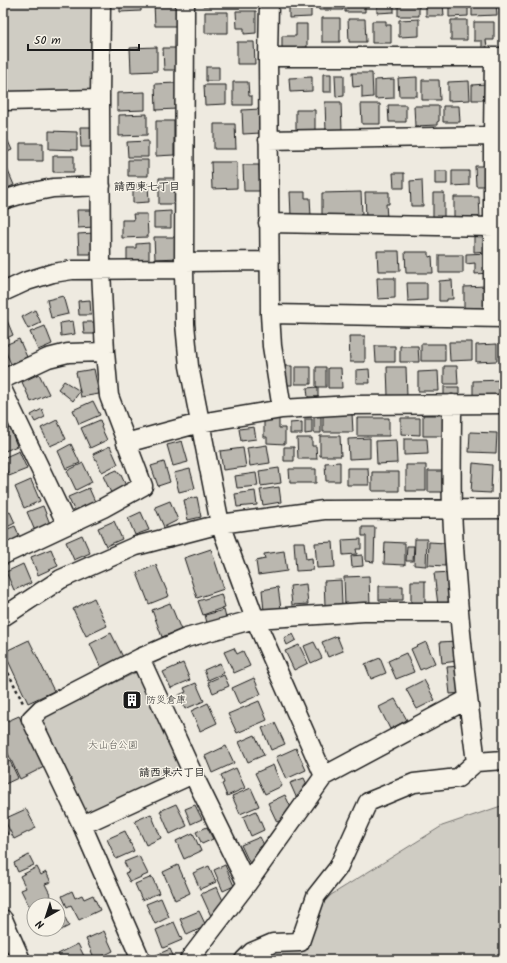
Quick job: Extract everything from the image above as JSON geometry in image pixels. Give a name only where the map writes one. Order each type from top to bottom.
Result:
[{"type":"street","points":[[3,555],[103,508],[143,486],[109,396],[105,352],[101,270],[101,3]]},
{"type":"street","points":[[185,3],[184,265],[185,324],[189,366],[220,524],[255,619],[324,776]]},
{"type":"street","points":[[269,3],[268,223],[270,314],[272,346],[282,409]]},
{"type":"street","points":[[268,56],[499,57],[493,136],[494,227],[499,318],[270,314]]},
{"type":"street","points":[[3,101],[100,100]]},
{"type":"street","points":[[268,140],[493,136]]},
{"type":"street","points":[[3,200],[53,188],[101,186]]},
{"type":"street","points":[[268,223],[494,227]]},
{"type":"street","points":[[3,292],[27,281],[53,272],[269,261]]},
{"type":"street","points":[[3,379],[48,358],[68,352],[105,352]]},
{"type":"street","points":[[3,391],[67,525]]},
{"type":"street","points":[[452,404],[452,510],[458,612],[476,762]]},
{"type":"street","points":[[126,443],[200,423],[282,409],[351,405],[504,404]]},
{"type":"street","points":[[3,617],[61,579],[136,546],[220,524],[324,510],[504,510]]},
{"type":"street","points":[[141,960],[82,825],[31,720],[42,709],[140,658],[186,638],[255,619],[364,612],[458,612]]},
{"type":"street","points":[[140,658],[193,774],[247,884]]},
{"type":"street","points":[[189,960],[247,884],[324,776],[468,699]]},
{"type":"street","points":[[244,960],[252,952],[273,943],[300,942],[316,896],[338,868],[368,802],[414,783],[458,778],[476,762],[504,760]]},
{"type":"street","points":[[82,825],[193,774]]},
{"type":"street","points":[[3,919],[21,960]]},
{"type":"path","points":[[3,662],[31,720]]},
{"type":"green space","points":[[3,3],[95,3],[93,95],[6,95],[3,88]]},
{"type":"green space","name":"大山台公園","points":[[137,672],[185,772],[89,818],[41,718]]},
{"type":"green space","points":[[504,805],[504,960],[269,960],[331,895],[442,826]]},
{"type":"building","points":[[120,3],[141,3],[141,11],[120,12]]},
{"type":"building","points":[[154,3],[177,3],[178,26],[155,26]]},
{"type":"building","points":[[202,3],[223,3],[223,6],[203,6]]},
{"type":"building","points":[[289,3],[311,3],[311,17],[289,18]]},
{"type":"building","points":[[318,3],[343,3],[343,10],[319,10]]},
{"type":"building","points":[[345,3],[365,3],[365,12],[345,12]]},
{"type":"building","points":[[377,3],[394,3],[394,12],[377,13]]},
{"type":"building","points":[[398,3],[419,3],[419,16],[398,16]]},
{"type":"building","points":[[426,3],[443,3],[444,16],[426,16]]},
{"type":"building","points":[[449,3],[468,3],[468,16],[449,17]]},
{"type":"building","points":[[472,3],[496,3],[497,15],[472,16]]},
{"type":"building","points":[[500,3],[504,3],[504,15],[500,15]]},
{"type":"building","points":[[236,11],[256,11],[256,33],[244,34],[244,28],[237,28]]},
{"type":"building","points":[[205,12],[228,12],[228,33],[205,33]]},
{"type":"building","points":[[322,18],[340,18],[340,42],[322,42]]},
{"type":"building","points":[[348,19],[365,19],[366,42],[349,42]]},
{"type":"building","points":[[419,19],[419,36],[399,37],[399,20]]},
{"type":"building","points":[[451,20],[467,20],[467,40],[451,40]]},
{"type":"building","points":[[372,21],[386,21],[386,25],[391,25],[391,43],[372,43]]},
{"type":"building","points":[[474,22],[494,22],[494,40],[486,40],[487,47],[482,48],[482,41],[474,41]]},
{"type":"building","points":[[296,24],[307,24],[307,47],[282,48],[282,36],[296,36]]},
{"type":"building","points":[[237,42],[254,42],[255,64],[237,64]]},
{"type":"building","points":[[157,47],[157,71],[131,72],[130,48]]},
{"type":"building","points":[[163,48],[179,48],[180,70],[164,70]]},
{"type":"building","points":[[206,67],[219,67],[219,81],[206,81]]},
{"type":"building","points":[[352,73],[372,73],[373,97],[362,98],[362,86],[353,87]]},
{"type":"building","points":[[323,74],[331,74],[331,92],[323,92]]},
{"type":"building","points":[[335,75],[344,75],[344,96],[336,97]]},
{"type":"building","points":[[312,77],[312,91],[290,92],[289,78]]},
{"type":"building","points":[[417,77],[417,96],[399,96],[398,78]]},
{"type":"building","points":[[394,79],[394,98],[375,99],[375,80]]},
{"type":"building","points":[[422,80],[439,80],[440,100],[422,100]]},
{"type":"building","points":[[469,81],[470,100],[448,101],[448,82]]},
{"type":"building","points":[[233,82],[248,82],[249,96],[252,96],[252,105],[233,105]]},
{"type":"building","points":[[176,83],[177,109],[156,110],[155,84]]},
{"type":"building","points":[[485,84],[485,100],[472,100],[472,85]]},
{"type":"building","points":[[204,85],[226,85],[226,104],[205,105]]},
{"type":"building","points":[[145,92],[145,110],[117,111],[117,93]]},
{"type":"building","points":[[325,102],[341,102],[342,131],[326,132]]},
{"type":"building","points":[[361,104],[380,104],[380,124],[362,124]]},
{"type":"building","points":[[388,105],[406,105],[406,122],[389,122]]},
{"type":"building","points":[[414,106],[439,106],[439,121],[437,122],[437,125],[415,126]]},
{"type":"building","points":[[443,106],[459,106],[460,122],[443,122]]},
{"type":"building","points":[[260,109],[261,133],[243,134],[242,110]]},
{"type":"building","points":[[296,110],[315,110],[315,133],[296,133]]},
{"type":"building","points":[[147,114],[147,135],[119,136],[119,115]]},
{"type":"building","points":[[156,121],[174,121],[174,155],[156,156]]},
{"type":"building","points":[[214,124],[235,124],[236,149],[214,149]]},
{"type":"building","points":[[80,127],[95,127],[96,147],[81,147]]},
{"type":"building","points":[[3,130],[12,150],[3,154]]},
{"type":"building","points":[[49,131],[77,132],[77,150],[49,149]]},
{"type":"building","points":[[148,141],[148,157],[128,157],[127,142]]},
{"type":"building","points":[[20,143],[43,143],[43,161],[20,161]]},
{"type":"building","points":[[53,156],[74,156],[74,172],[53,172]]},
{"type":"building","points":[[128,160],[148,160],[148,176],[128,176]]},
{"type":"building","points":[[211,162],[237,162],[237,188],[212,189]]},
{"type":"building","points":[[5,164],[14,185],[3,190],[3,165]]},
{"type":"building","points":[[243,165],[259,165],[260,191],[244,191]]},
{"type":"building","points":[[475,166],[490,166],[490,186],[476,186]]},
{"type":"building","points":[[435,171],[447,171],[447,184],[435,184]]},
{"type":"building","points":[[452,171],[469,171],[469,185],[452,186]]},
{"type":"building","points":[[393,173],[404,173],[404,188],[394,188]]},
{"type":"building","points":[[159,178],[174,178],[175,204],[159,204]]},
{"type":"building","points":[[422,180],[423,206],[411,206],[410,181]]},
{"type":"building","points":[[133,184],[148,184],[149,202],[133,203]]},
{"type":"building","points":[[290,192],[305,192],[305,198],[310,198],[311,216],[291,216]]},
{"type":"building","points":[[361,192],[362,214],[322,215],[322,193]]},
{"type":"building","points":[[365,192],[389,192],[389,204],[386,204],[387,218],[366,218]]},
{"type":"building","points":[[433,193],[444,193],[444,217],[433,217]]},
{"type":"building","points":[[454,197],[479,197],[480,217],[454,217]]},
{"type":"building","points":[[77,210],[95,210],[95,227],[78,228]]},
{"type":"building","points":[[171,211],[171,228],[154,228],[154,212]]},
{"type":"building","points":[[133,214],[147,214],[148,237],[122,238],[122,220],[134,220]]},
{"type":"building","points":[[94,233],[95,254],[79,254],[78,234]]},
{"type":"building","points":[[474,235],[487,235],[488,251],[474,252]]},
{"type":"building","points":[[154,237],[178,237],[179,258],[155,259]]},
{"type":"building","points":[[149,243],[149,262],[127,263],[127,248],[136,248],[136,244]]},
{"type":"building","points":[[377,251],[399,251],[400,271],[378,271]]},
{"type":"building","points":[[405,252],[429,252],[429,257],[432,256],[433,273],[406,273]]},
{"type":"building","points":[[489,253],[489,273],[475,274],[475,263],[466,264],[466,254]]},
{"type":"building","points":[[439,255],[463,255],[463,273],[439,273]]},
{"type":"building","points":[[377,278],[395,278],[395,298],[378,299]]},
{"type":"building","points":[[452,280],[453,299],[439,301],[439,281]]},
{"type":"building","points":[[407,283],[427,283],[427,300],[408,301]]},
{"type":"building","points":[[485,286],[486,309],[464,309],[464,287]]},
{"type":"building","points":[[63,296],[68,314],[51,318],[47,300]]},
{"type":"building","points":[[90,300],[91,315],[79,315],[78,301]]},
{"type":"building","points":[[35,310],[41,323],[28,329],[22,317]]},
{"type":"building","points":[[6,318],[13,335],[3,340],[3,320]]},
{"type":"building","points":[[73,321],[75,334],[61,336],[60,323]]},
{"type":"building","points":[[83,322],[94,322],[95,334],[84,334]]},
{"type":"building","points":[[45,326],[52,344],[38,350],[30,332]]},
{"type":"building","points":[[349,336],[365,336],[365,362],[350,362]]},
{"type":"building","points":[[19,339],[27,357],[11,364],[3,346]]},
{"type":"building","points":[[449,342],[472,342],[472,360],[450,361]]},
{"type":"building","points":[[421,344],[445,344],[445,361],[421,361]]},
{"type":"building","points":[[497,344],[497,361],[476,362],[476,345]]},
{"type":"building","points":[[375,346],[395,346],[395,362],[376,362]]},
{"type":"building","points":[[400,346],[418,346],[419,362],[400,362]]},
{"type":"building","points":[[279,366],[292,366],[292,385],[280,385]]},
{"type":"building","points":[[444,366],[457,366],[458,384],[444,384]]},
{"type":"building","points":[[295,367],[311,367],[311,384],[295,384]]},
{"type":"building","points":[[316,367],[326,367],[326,387],[316,387]]},
{"type":"building","points":[[387,367],[406,367],[407,396],[388,396]]},
{"type":"building","points":[[328,368],[341,368],[342,388],[328,388]]},
{"type":"building","points":[[94,369],[99,394],[81,397],[76,372]]},
{"type":"building","points":[[369,369],[370,383],[356,383],[356,370]]},
{"type":"building","points":[[438,371],[439,391],[418,391],[418,372]]},
{"type":"building","points":[[39,374],[49,394],[31,402],[22,382]]},
{"type":"building","points":[[504,380],[504,399],[473,399],[473,381]]},
{"type":"building","points":[[64,381],[80,391],[73,401],[58,389]]},
{"type":"building","points":[[318,387],[318,397],[308,397],[307,388]]},
{"type":"building","points":[[444,387],[459,387],[459,400],[444,400]]},
{"type":"building","points":[[93,401],[100,415],[79,424],[73,410]]},
{"type":"building","points":[[42,409],[45,417],[35,422],[31,415]]},
{"type":"building","points":[[323,413],[352,413],[353,432],[323,432]]},
{"type":"building","points":[[423,415],[444,415],[444,436],[423,436]]},
{"type":"building","points":[[314,416],[321,416],[321,433],[314,433]]},
{"type":"building","points":[[264,418],[279,418],[279,428],[285,428],[285,444],[267,443],[267,437],[264,437]]},
{"type":"building","points":[[357,418],[389,418],[389,436],[357,436]]},
{"type":"building","points":[[401,418],[420,418],[420,435],[401,434]]},
{"type":"building","points":[[305,419],[312,419],[312,433],[305,434]]},
{"type":"building","points":[[57,420],[66,439],[50,446],[41,428]]},
{"type":"building","points":[[100,420],[101,427],[107,440],[90,448],[81,428]]},
{"type":"building","points":[[302,422],[302,434],[290,434],[290,423]]},
{"type":"building","points":[[254,427],[256,439],[241,441],[239,429]]},
{"type":"building","points":[[10,428],[17,446],[3,452],[3,431]]},
{"type":"building","points":[[470,432],[497,433],[496,453],[469,452]]},
{"type":"building","points":[[502,433],[504,433],[504,455],[501,454]]},
{"type":"building","points":[[320,436],[340,436],[341,456],[320,456]]},
{"type":"building","points":[[297,438],[312,438],[312,446],[316,446],[317,459],[298,459]]},
{"type":"building","points":[[370,438],[370,458],[349,459],[348,439]]},
{"type":"building","points":[[404,439],[427,439],[428,454],[404,455]]},
{"type":"building","points":[[396,440],[397,463],[377,464],[376,441]]},
{"type":"building","points":[[182,441],[188,462],[173,466],[167,445]]},
{"type":"building","points":[[71,444],[80,463],[66,469],[58,451]]},
{"type":"building","points":[[267,445],[270,463],[250,466],[247,448]]},
{"type":"building","points":[[110,446],[118,464],[102,472],[93,454]]},
{"type":"building","points":[[284,447],[294,447],[294,461],[284,461]]},
{"type":"building","points":[[243,448],[246,467],[223,470],[220,451]]},
{"type":"building","points":[[19,451],[27,469],[9,476],[3,462],[3,458]]},
{"type":"building","points":[[503,461],[504,483],[498,482],[499,471],[502,471]]},
{"type":"building","points":[[164,462],[170,482],[158,486],[151,466]]},
{"type":"building","points":[[340,462],[340,481],[326,481],[325,463]]},
{"type":"building","points":[[83,463],[92,482],[76,490],[67,471]]},
{"type":"building","points":[[473,463],[492,465],[491,493],[471,492]]},
{"type":"building","points":[[406,465],[426,465],[426,491],[406,491]]},
{"type":"building","points":[[279,468],[281,483],[261,486],[259,471]]},
{"type":"building","points":[[347,468],[368,468],[369,485],[347,485]]},
{"type":"building","points":[[190,469],[195,488],[179,492],[174,473]]},
{"type":"building","points":[[289,469],[316,469],[316,483],[290,483]]},
{"type":"building","points":[[117,470],[128,490],[113,497],[103,476]]},
{"type":"building","points":[[428,471],[446,471],[446,492],[428,492]]},
{"type":"building","points":[[372,472],[399,472],[399,491],[372,491]]},
{"type":"building","points":[[256,473],[258,486],[237,488],[235,476]]},
{"type":"building","points":[[31,480],[40,501],[24,508],[15,487]]},
{"type":"building","points":[[279,487],[281,502],[263,505],[260,490]]},
{"type":"building","points":[[3,488],[8,500],[3,503]]},
{"type":"building","points":[[89,488],[96,504],[76,514],[68,497]]},
{"type":"building","points":[[255,491],[257,505],[237,507],[235,494]]},
{"type":"building","points":[[197,497],[201,517],[188,520],[184,500]]},
{"type":"building","points":[[170,501],[178,520],[164,527],[155,507]]},
{"type":"building","points":[[43,506],[50,524],[35,531],[27,512]]},
{"type":"building","points":[[10,512],[15,523],[3,529],[3,515]]},
{"type":"building","points":[[141,512],[149,530],[135,535],[128,518]]},
{"type":"building","points":[[114,521],[122,539],[106,546],[98,528]]},
{"type":"building","points":[[15,526],[21,540],[3,548],[3,531]]},
{"type":"building","points":[[362,527],[375,527],[374,562],[366,561],[366,536],[362,536]]},
{"type":"building","points":[[82,535],[90,553],[74,560],[66,542]]},
{"type":"building","points":[[361,539],[361,549],[356,549],[357,554],[343,555],[342,540]]},
{"type":"building","points":[[415,539],[427,539],[426,566],[414,565]]},
{"type":"building","points":[[294,542],[304,542],[306,559],[312,558],[313,570],[296,571]]},
{"type":"building","points":[[333,542],[335,567],[317,568],[315,543]]},
{"type":"building","points":[[385,542],[405,543],[405,565],[384,564]]},
{"type":"building","points":[[429,542],[446,543],[445,566],[428,565]]},
{"type":"building","points":[[407,546],[414,546],[413,561],[406,561]]},
{"type":"building","points":[[51,549],[58,566],[38,575],[31,557]]},
{"type":"building","points":[[211,549],[224,589],[197,598],[184,558]]},
{"type":"building","points":[[284,551],[287,571],[258,575],[256,561],[265,559],[264,554]]},
{"type":"building","points":[[362,555],[363,566],[352,567],[351,556]]},
{"type":"building","points":[[23,564],[31,583],[14,590],[6,572]]},
{"type":"building","points":[[156,565],[169,596],[149,604],[137,573]]},
{"type":"building","points":[[452,572],[455,603],[438,605],[434,573]]},
{"type":"building","points":[[369,576],[370,604],[345,606],[344,577]]},
{"type":"building","points":[[341,580],[342,604],[325,605],[324,581]]},
{"type":"building","points":[[411,581],[425,581],[425,604],[411,604]]},
{"type":"building","points":[[306,584],[308,604],[292,605],[290,586]]},
{"type":"building","points":[[379,586],[403,586],[403,600],[379,600]]},
{"type":"building","points":[[278,587],[281,609],[264,611],[262,590]]},
{"type":"building","points":[[221,594],[225,607],[203,615],[198,601]]},
{"type":"building","points":[[94,598],[107,626],[86,636],[73,609]]},
{"type":"building","points":[[170,603],[181,630],[162,637],[152,610]]},
{"type":"building","points":[[224,610],[226,618],[207,623],[205,615]]},
{"type":"building","points":[[111,633],[124,659],[102,670],[90,644]]},
{"type":"building","points":[[293,634],[296,640],[287,645],[284,638]]},
{"type":"building","points":[[337,636],[343,651],[328,657],[322,642]]},
{"type":"building","points":[[29,640],[54,691],[28,703],[4,652]]},
{"type":"building","points":[[456,641],[458,661],[442,663],[440,642]]},
{"type":"building","points":[[314,642],[322,658],[311,663],[304,646]]},
{"type":"building","points":[[426,642],[435,663],[420,670],[411,649]]},
{"type":"building","points":[[299,645],[308,663],[294,670],[285,651]]},
{"type":"building","points":[[234,648],[237,654],[243,651],[250,666],[234,673],[224,652]]},
{"type":"building","points":[[406,653],[414,672],[396,679],[388,661]]},
{"type":"building","points":[[380,658],[386,673],[371,679],[365,664]]},
{"type":"building","points":[[183,663],[190,680],[171,688],[163,672]]},
{"type":"building","points":[[220,663],[224,673],[208,680],[204,670]]},
{"type":"building","points":[[461,666],[464,693],[450,694],[447,667]]},
{"type":"building","points":[[224,675],[229,686],[213,693],[208,682]]},
{"type":"building","points":[[254,678],[261,694],[239,704],[232,688]]},
{"type":"building","points":[[424,680],[435,700],[417,709],[406,689]]},
{"type":"building","points":[[196,683],[204,701],[185,709],[179,695],[186,692],[184,688]]},
{"type":"building","name":"防災倉庫","points":[[132,696],[136,703],[132,705],[129,697]]},
{"type":"building","points":[[395,699],[407,720],[390,729],[379,707]]},
{"type":"building","points":[[259,701],[267,720],[237,733],[228,714]]},
{"type":"building","points":[[208,703],[217,723],[200,731],[191,711]]},
{"type":"building","points":[[19,716],[44,767],[20,779],[3,743],[3,723]]},
{"type":"building","points":[[275,723],[285,744],[271,750],[262,728]]},
{"type":"building","points":[[255,735],[264,755],[248,762],[239,742]]},
{"type":"building","points":[[226,746],[234,763],[212,773],[205,756]]},
{"type":"building","points":[[296,748],[306,770],[286,779],[276,757]]},
{"type":"building","points":[[10,761],[18,778],[3,785],[3,765]]},
{"type":"building","points":[[273,765],[282,786],[265,794],[255,773]]},
{"type":"building","points":[[236,768],[245,788],[227,796],[222,784],[224,783],[221,775]]},
{"type":"building","points":[[304,778],[311,793],[297,799],[290,783]]},
{"type":"building","points":[[251,788],[259,806],[240,814],[232,796]]},
{"type":"building","points":[[285,795],[294,814],[277,822],[268,803]]},
{"type":"building","points":[[176,804],[187,826],[170,834],[160,811]]},
{"type":"building","points":[[195,805],[202,819],[191,824],[185,809]]},
{"type":"building","points":[[26,809],[36,828],[14,839],[4,819]]},
{"type":"building","points":[[256,811],[264,830],[251,836],[243,817]]},
{"type":"building","points":[[151,814],[161,838],[146,845],[135,821]]},
{"type":"building","points":[[3,824],[8,834],[3,836]]},
{"type":"building","points":[[207,827],[213,839],[202,844],[196,832]]},
{"type":"building","points":[[125,831],[134,851],[116,859],[107,839]]},
{"type":"building","points":[[193,833],[201,851],[184,859],[176,841]]},
{"type":"building","points":[[260,837],[264,845],[258,848],[263,859],[250,864],[241,845]]},
{"type":"building","points":[[29,855],[34,865],[18,872],[14,863]]},
{"type":"building","points":[[139,856],[148,874],[130,882],[125,873],[129,872],[124,862]]},
{"type":"building","points":[[178,865],[190,893],[175,900],[163,872]]},
{"type":"building","points":[[225,865],[234,886],[223,891],[214,870]]},
{"type":"building","points":[[209,866],[216,882],[200,889],[193,873]]},
{"type":"building","points":[[37,867],[41,875],[46,872],[51,882],[45,884],[51,896],[26,897],[26,900],[21,890],[26,888],[20,876]]},
{"type":"building","points":[[152,877],[159,893],[142,900],[135,884]]},
{"type":"building","points":[[217,887],[227,910],[211,916],[201,894]]},
{"type":"building","points":[[72,891],[75,898],[82,895],[84,899],[93,895],[100,910],[79,920],[71,905],[67,907],[66,897],[62,896]]},
{"type":"building","points":[[161,898],[169,917],[155,924],[146,904]]},
{"type":"building","points":[[199,911],[206,926],[187,935],[180,919]]},
{"type":"building","points":[[66,920],[69,926],[66,928]]},
{"type":"building","points":[[174,922],[182,940],[163,948],[156,930]]},
{"type":"building","points":[[104,931],[113,951],[95,960],[86,939]]},
{"type":"building","points":[[78,944],[86,960],[61,960],[58,954]]},
{"type":"building","points":[[170,949],[175,960],[156,960],[154,956]]},
{"type":"place","name":"防災倉庫","points":[[132,700]]},
{"type":"district","name":"請西東七丁目","points":[[147,187]]},
{"type":"district","name":"請西東六丁目","points":[[172,773]]}]
